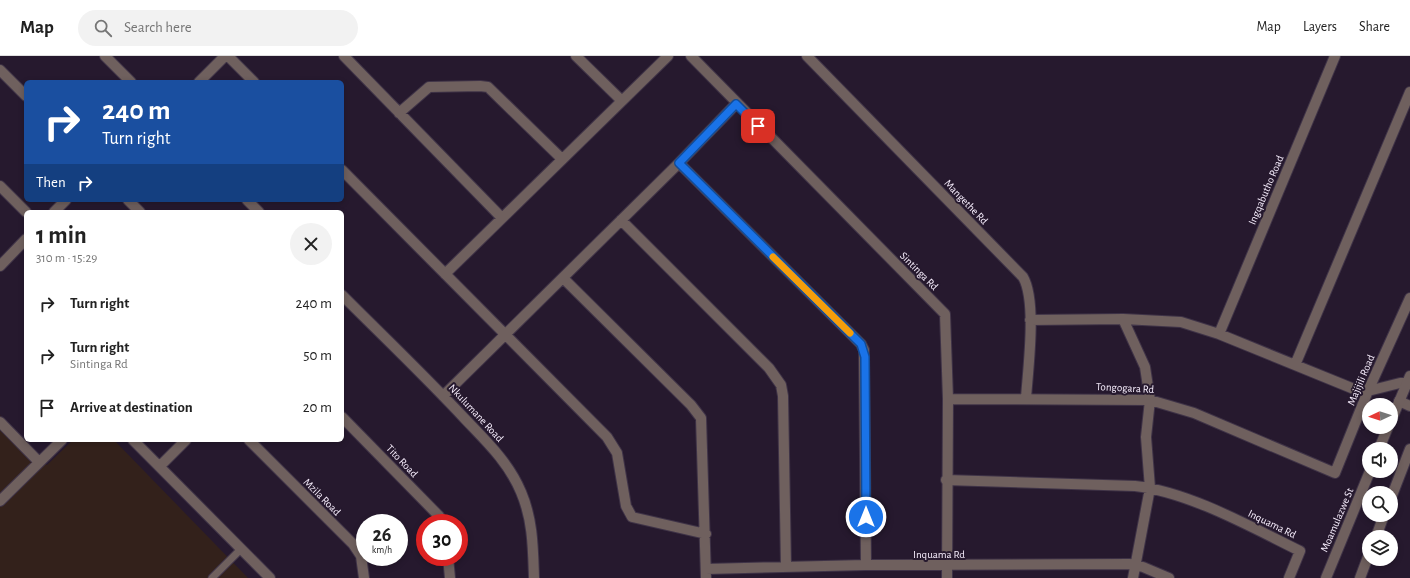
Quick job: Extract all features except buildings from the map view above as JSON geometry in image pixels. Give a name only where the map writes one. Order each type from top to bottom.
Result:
[{"type":"street","points":[[201,80],[225,56]]},
{"type":"street","points":[[228,56],[252,80]]},
{"type":"street","points":[[345,56],[502,218]]},
{"type":"street","points":[[576,56],[622,102]]},
{"type":"street","points":[[445,274],[668,56]]},
{"type":"street","name":"Sintinga Rd","points":[[691,56],[736,104],[944,312],[946,320],[948,399],[946,480],[947,578]]},
{"type":"street","name":"Mangethe Rd","points":[[806,56],[1023,277],[1028,290],[1030,320],[1026,398]]},
{"type":"street","name":"Ingqabutho Road","points":[[1219,334],[1335,56]]},
{"type":"street","points":[[108,57],[130,80]]},
{"type":"street","points":[[0,70],[24,94]]},
{"type":"street","points":[[399,112],[430,87],[488,87],[494,91],[562,159]]},
{"type":"street","points":[[1296,365],[1410,92]]},
{"type":"street","points":[[443,396],[679,163],[736,104]]},
{"type":"street","points":[[679,163],[861,344],[864,350],[866,565]]},
{"type":"street","points":[[344,172],[613,445],[619,463],[626,506],[632,517],[706,534]]},
{"type":"street","points":[[0,186],[24,210]]},
{"type":"street","points":[[56,210],[64,202]]},
{"type":"street","points":[[130,202],[138,210]]},
{"type":"street","points":[[249,202],[257,210]]},
{"type":"street","points":[[621,220],[769,368],[781,385],[783,396],[786,567]]},
{"type":"street","points":[[0,266],[24,241]]},
{"type":"street","points":[[563,278],[691,405],[701,418],[706,534],[706,573]]},
{"type":"street","name":"Nkulumane Road","points":[[344,297],[443,396],[503,460],[513,474],[521,491],[531,522],[534,578]]},
{"type":"street","name":"Majijili Road","points":[[1335,473],[1368,391],[1410,298]]},
{"type":"street","points":[[1030,320],[1123,319],[1181,322],[1219,334],[1354,389],[1368,391],[1408,380]]},
{"type":"street","points":[[1123,319],[1145,366],[1150,400],[1146,437],[1150,488],[1137,564],[1133,578]]},
{"type":"street","points":[[1408,380],[1399,401],[1410,406]]},
{"type":"street","name":"Tongogara Rd","points":[[948,399],[1026,398],[1150,400],[1194,413],[1335,473]]},
{"type":"street","name":"Tito Road","points":[[344,419],[437,514]]},
{"type":"street","points":[[0,422],[39,462]]},
{"type":"street","points":[[0,501],[60,442]]},
{"type":"street","points":[[135,442],[270,578]]},
{"type":"street","points":[[160,466],[184,442]]},
{"type":"street","name":"Mzila Road","points":[[251,442],[353,544],[361,556],[364,578]]},
{"type":"street","points":[[1396,486],[1410,449]]},
{"type":"street","name":"Moamulazwe St","points":[[1326,578],[1367,478]]},
{"type":"street","name":"Inquama Rd","points":[[946,480],[1150,488],[1192,501],[1300,551],[1289,578]]},
{"type":"street","name":"Inquama Rd","points":[[706,573],[786,567],[866,565],[948,566],[1137,564],[1169,578]]},
{"type":"street","points":[[449,566],[450,578]]},
{"type":"street","points":[[1360,578],[1364,566]]},
{"type":"lane","points":[[212,578],[241,549]]},
{"type":"shaded area","points":[[0,415],[47,465],[71,442],[116,442],[248,578],[0,578]]},
{"type":"slow traffic","points":[[773,257],[850,333]]},
{"type":"route","points":[[758,126],[736,104],[679,163],[861,344],[865,357],[866,517]]}]
